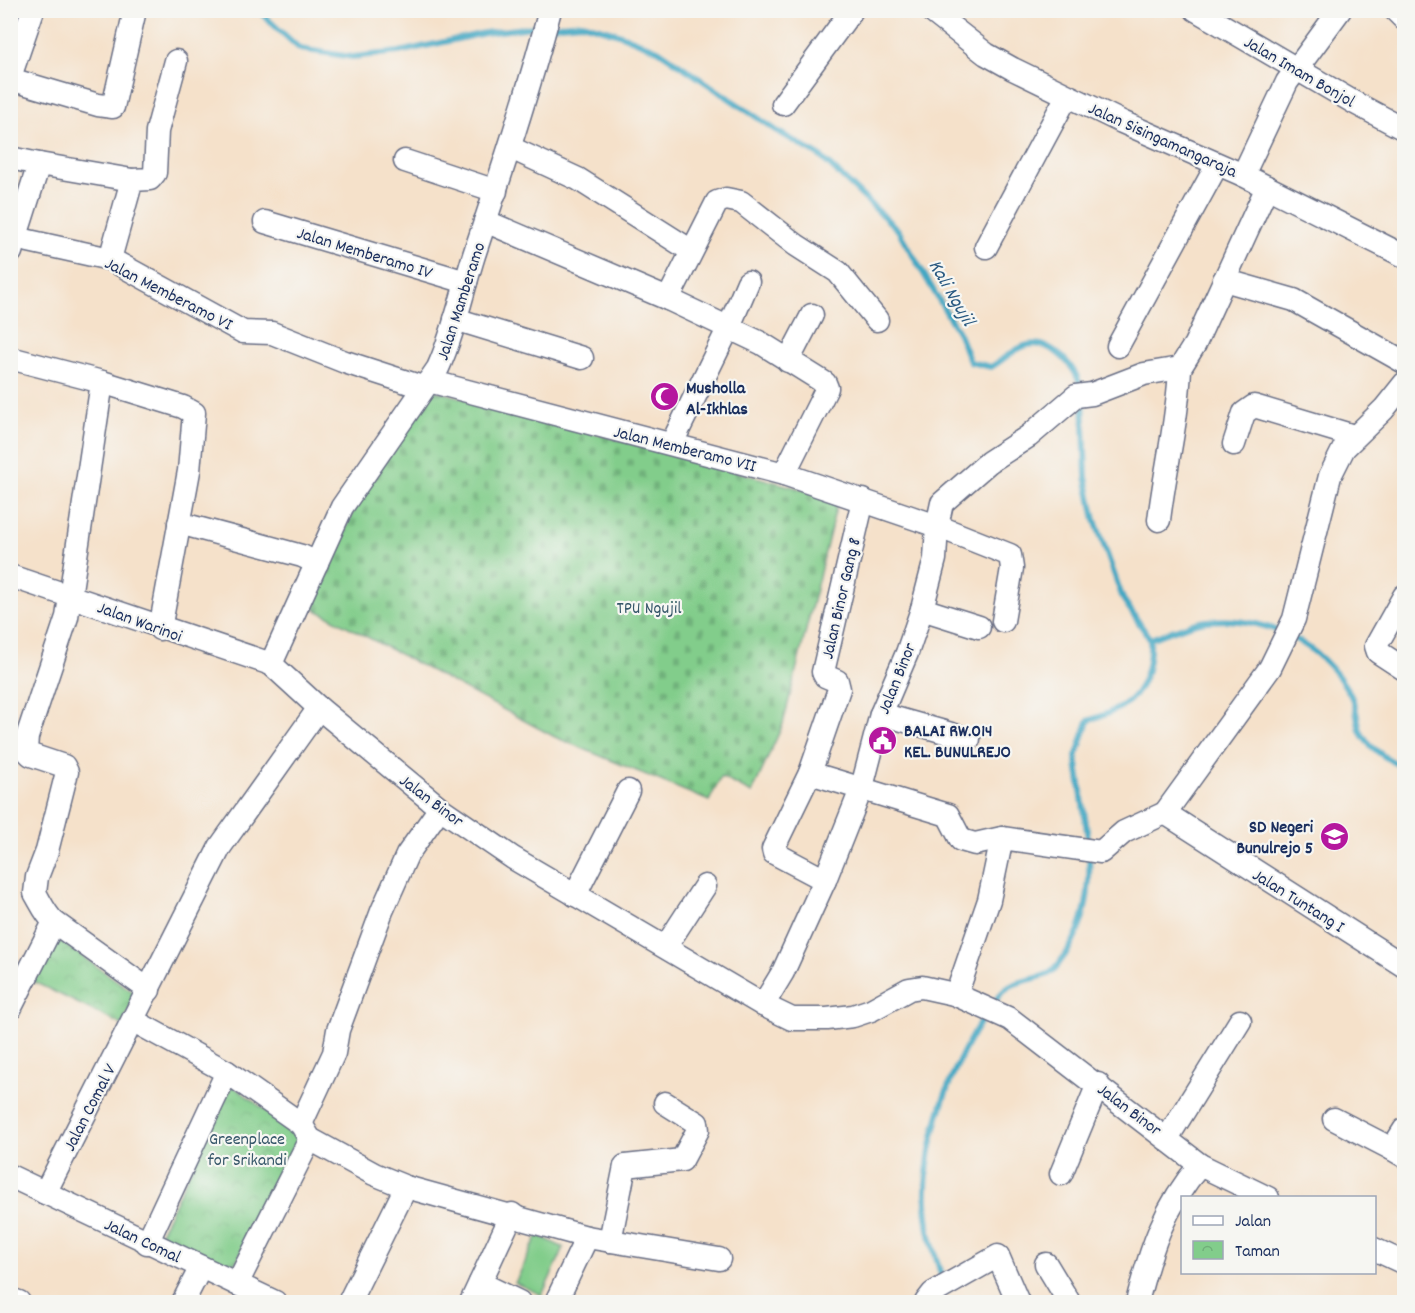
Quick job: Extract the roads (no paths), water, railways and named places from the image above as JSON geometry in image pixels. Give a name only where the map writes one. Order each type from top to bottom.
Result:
[{"type":"street","points":[[33,10],[10,78],[98,105],[113,107],[135,10]]},
{"type":"street","name":"Jalan Mamberamo","points":[[271,664],[342,507],[426,384],[445,352],[535,68],[550,10]]},
{"type":"street","points":[[783,104],[852,10]]},
{"type":"street","name":"Jalan Sisingamangaraja","points":[[930,10],[986,54],[1067,96],[1268,187],[1404,256]]},
{"type":"street","name":"Jalan Imam Bonjol","points":[[1196,10],[1295,69],[1404,129]]},
{"type":"street","points":[[1243,175],[1295,69],[1340,10]]},
{"type":"street","points":[[1395,10],[1404,18]]},
{"type":"street","points":[[10,158],[132,180],[150,179],[155,173],[157,131],[176,61]]},
{"type":"street","points":[[986,247],[1067,96]]},
{"type":"street","points":[[510,148],[578,180],[690,250]]},
{"type":"street","points":[[405,161],[496,191]]},
{"type":"street","points":[[13,246],[39,164]]},
{"type":"street","points":[[1119,346],[1217,165]]},
{"type":"street","points":[[110,259],[132,180]]},
{"type":"street","points":[[1159,520],[1166,464],[1173,441],[1179,402],[1180,368],[1195,344],[1268,187]]},
{"type":"street","points":[[668,299],[690,250],[717,202],[726,199],[741,202],[796,245],[838,272],[877,320]]},
{"type":"street","points":[[485,221],[668,299],[761,343],[823,382],[827,388],[783,474]]},
{"type":"street","name":"Jalan Memberamo IV","points":[[265,222],[466,282]]},
{"type":"street","name":"Jalan Memberamo VI","points":[[13,246],[110,259],[243,332],[272,333],[345,362],[426,384]]},
{"type":"street","points":[[1224,280],[1294,300],[1404,362]]},
{"type":"street","points":[[672,444],[728,329],[748,282]]},
{"type":"street","points":[[788,361],[812,315]]},
{"type":"street","points":[[455,319],[582,358]]},
{"type":"street","points":[[10,358],[102,382],[183,407],[194,413],[189,471],[160,629]]},
{"type":"street","name":"Jalan Binor","points":[[763,1005],[783,972],[825,880],[862,787],[881,714],[907,653],[922,609],[935,559],[937,526],[942,503],[952,493],[1084,395],[1144,374],[1180,368]]},
{"type":"street","points":[[102,382],[71,596],[57,651],[27,737],[26,750],[31,755],[64,765],[67,772],[35,890],[36,897],[43,902],[44,911],[54,922],[149,990]]},
{"type":"street","name":"Jalan Memberamo VII","points":[[426,384],[672,444],[783,474],[937,526],[1010,555],[1012,568],[1003,621]]},
{"type":"street","points":[[825,880],[774,853],[773,849],[810,773],[948,814],[961,840],[975,844],[1002,838],[1101,852],[1124,832],[1165,813],[1270,668],[1294,619],[1330,476],[1344,448],[1384,409],[1404,384]]},
{"type":"street","points":[[1234,444],[1244,413],[1254,406],[1354,436]]},
{"type":"street","name":"Jalan Binor Gang 8","points":[[810,773],[839,689],[837,681],[825,676],[823,672],[863,500]]},
{"type":"street","points":[[179,522],[302,556],[316,563]]},
{"type":"street","name":"Jalan Warinoi","points":[[10,576],[160,629],[271,664]]},
{"type":"street","points":[[1404,596],[1397,622],[1376,650],[1404,669]]},
{"type":"street","points":[[922,609],[979,627]]},
{"type":"street","name":"Jalan Binor","points":[[271,664],[319,708],[440,808],[513,858],[763,1005],[792,1019],[827,1019],[853,1016],[871,1010],[909,989],[922,987],[963,998],[1010,1019],[1168,1137],[1200,1165],[1266,1196]]},
{"type":"street","name":"Jalan Comal V","points":[[45,1192],[220,848],[319,708]]},
{"type":"street","points":[[881,714],[969,739]]},
{"type":"street","points":[[574,895],[628,791]]},
{"type":"street","points":[[237,1284],[305,1131],[334,1053],[338,1030],[382,911],[407,855],[440,808]]},
{"type":"street","name":"Jalan Tuntang I","points":[[1165,813],[1404,966]]},
{"type":"street","points":[[963,998],[959,987],[989,900],[1002,838]]},
{"type":"street","points":[[666,946],[705,886]]},
{"type":"street","points":[[10,1009],[54,922]]},
{"type":"street","points":[[134,1021],[226,1072],[305,1131],[374,1173],[406,1187],[512,1214],[587,1237],[718,1259]]},
{"type":"street","points":[[1168,1137],[1240,1021]]},
{"type":"street","points":[[147,1243],[226,1072]]},
{"type":"street","points":[[1060,1174],[1098,1084]]},
{"type":"street","points":[[610,1241],[625,1166],[682,1160],[698,1130],[697,1123],[665,1103]]},
{"type":"street","points":[[1334,1119],[1398,1153],[1404,1130]]},
{"type":"street","points":[[1137,1302],[1152,1246],[1182,1185],[1200,1165]]},
{"type":"street","name":"Jalan Comal","points":[[10,1176],[275,1302]]},
{"type":"street","points":[[349,1302],[406,1187]]},
{"type":"street","points":[[512,1214],[475,1293],[519,1302]]},
{"type":"street","points":[[556,1302],[587,1237]]},
{"type":"street","points":[[1376,1250],[1404,1263]]},
{"type":"street","points":[[930,1298],[955,1280],[998,1256],[1018,1302]]},
{"type":"street","points":[[1046,1264],[1069,1302]]},
{"type":"street","points":[[183,1302],[201,1267]]},
{"type":"street","points":[[10,1299],[19,1302]]},
{"type":"waterway","name":"Kali Ngujil","points":[[262,10],[263,15],[300,49],[352,57],[399,52],[485,33],[540,26]]},
{"type":"waterway","name":"Kali Ngujil","points":[[550,26],[582,23],[616,33],[658,50],[777,131],[820,156],[898,230],[959,334],[970,362],[991,367],[1023,346],[1046,347],[1055,351],[1070,365],[1081,390]]},
{"type":"waterway","name":"Kali Ngujil","points":[[1083,400],[1086,477],[1095,520],[1123,599],[1150,639],[1200,622],[1229,620],[1271,628],[1290,636],[1324,660],[1338,676],[1352,698],[1360,730],[1367,742],[1385,757],[1404,768]]},
{"type":"waterway","points":[[1089,845],[1076,757],[1088,721],[1110,713],[1130,700],[1136,693],[1148,667],[1150,639]]},
{"type":"waterway","points":[[943,1282],[929,1232],[926,1196],[928,1165],[942,1104],[967,1046],[982,1019],[999,996],[1015,984],[1050,973],[1069,950],[1085,912],[1089,884],[1089,855]]},
{"type":"place","name":"Musholla Al-Ikhlas","points":[[665,397]]},
{"type":"place","name":"BALAI RW.014 KEL. BUNULREJO","points":[[883,740]]},
{"type":"place","name":"SD Negeri Bunulrejo 5","points":[[1334,836]]},
{"type":"park label","name":"TPU Ngujil","points":[[649,607]]},
{"type":"park label","name":"Greenplace for Srikandi","points":[[247,1148]]}]
